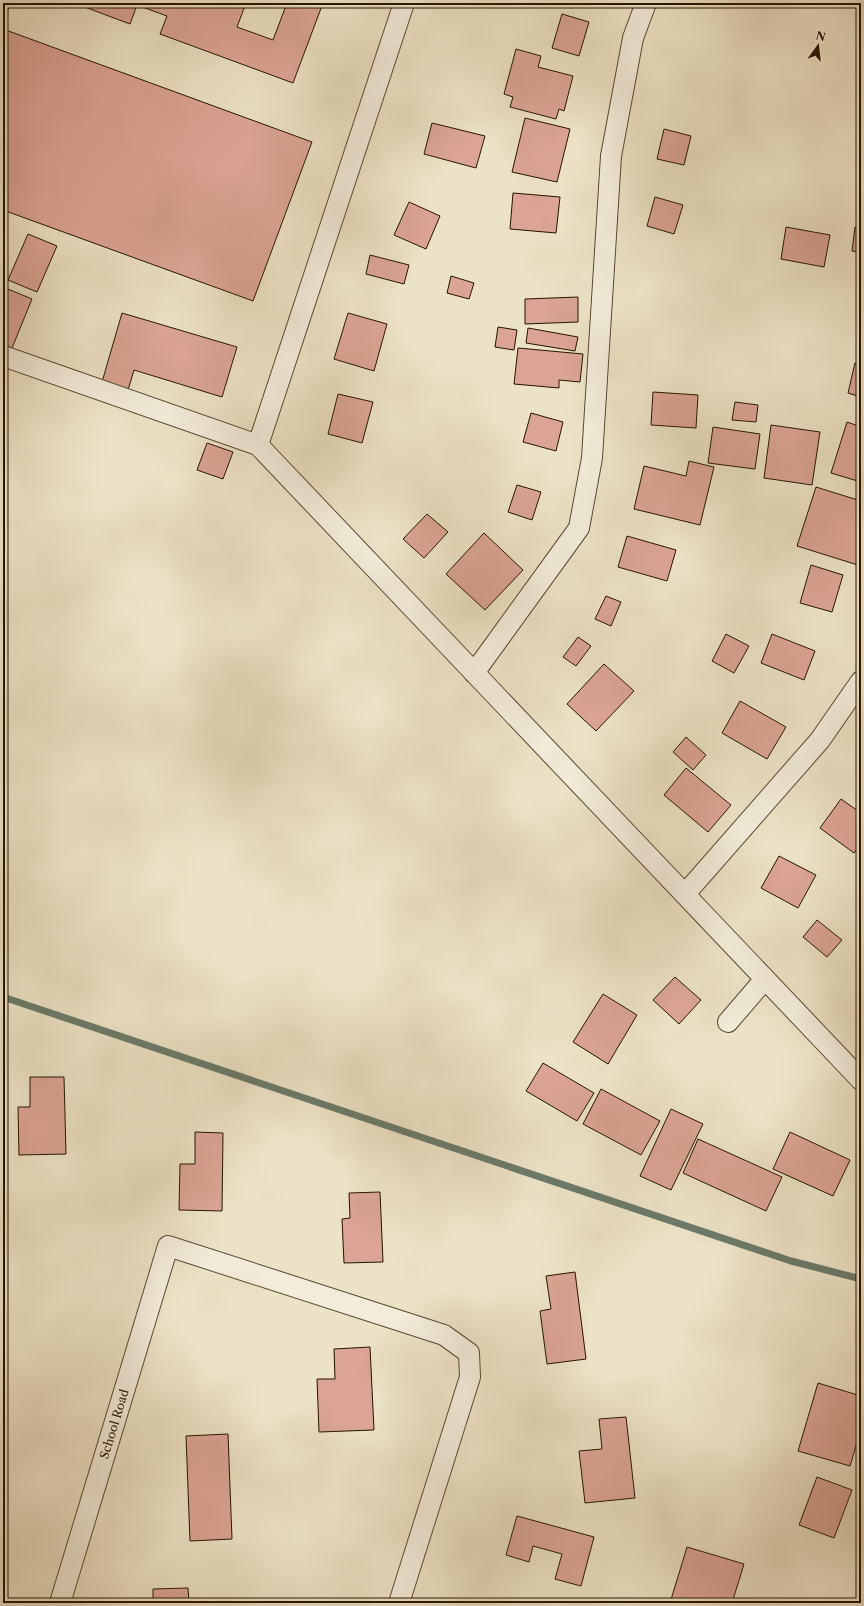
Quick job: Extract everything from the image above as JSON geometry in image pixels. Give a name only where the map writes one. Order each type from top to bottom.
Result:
[{"type":"street","points":[[258,444],[404,3]]},
{"type":"street","points":[[474,673],[579,528],[592,458],[611,156],[633,38],[646,3]]},
{"type":"street","points":[[3,356],[258,444],[861,1080]]},
{"type":"street","points":[[685,894],[820,740],[861,681]]},
{"type":"street","points":[[728,1022],[765,979]]},
{"type":"street","name":"School Road","points":[[60,1603],[168,1246],[444,1335],[469,1353],[470,1377],[399,1603]]},
{"type":"building","points":[[3,3],[10,3],[7,13],[3,12]]},
{"type":"building","points":[[74,3],[246,3],[237,27],[273,40],[287,3],[323,3],[293,83],[160,34],[167,16],[137,5],[130,24]]},
{"type":"building","points":[[562,14],[589,22],[579,56],[552,48]]},
{"type":"building","points":[[3,29],[312,142],[253,301],[3,210]]},
{"type":"building","points":[[516,49],[541,56],[538,67],[573,76],[564,111],[559,109],[556,119],[510,107],[513,97],[504,94]]},
{"type":"building","points":[[525,118],[570,129],[557,182],[512,172]]},
{"type":"building","points":[[432,123],[485,136],[476,168],[424,154]]},
{"type":"building","points":[[664,129],[691,136],[684,165],[657,159]]},
{"type":"building","points":[[861,162],[861,196],[857,195]]},
{"type":"building","points":[[513,193],[560,197],[556,233],[510,229]]},
{"type":"building","points":[[655,197],[683,205],[674,234],[647,226]]},
{"type":"building","points":[[409,202],[440,216],[426,249],[394,235]]},
{"type":"building","points":[[786,227],[830,235],[824,267],[781,259]]},
{"type":"building","points":[[855,227],[861,228],[861,252],[852,251]]},
{"type":"building","points":[[28,234],[57,246],[37,292],[8,280]]},
{"type":"building","points":[[370,255],[409,265],[404,284],[366,274]]},
{"type":"building","points":[[451,276],[474,283],[469,299],[447,293]]},
{"type":"building","points":[[3,287],[32,299],[12,348],[3,345]]},
{"type":"building","points":[[578,297],[578,322],[525,324],[525,299]]},
{"type":"building","points":[[122,313],[237,347],[222,397],[134,370],[128,390],[102,382]]},
{"type":"building","points":[[348,313],[387,324],[374,371],[334,359]]},
{"type":"building","points":[[498,327],[517,330],[514,350],[495,347]]},
{"type":"building","points":[[528,328],[578,337],[575,351],[526,343]]},
{"type":"building","points":[[518,348],[583,354],[580,382],[559,380],[559,388],[514,384]]},
{"type":"building","points":[[855,363],[861,364],[861,397],[848,393]]},
{"type":"building","points":[[653,392],[698,395],[696,428],[651,425]]},
{"type":"building","points":[[338,394],[373,402],[362,443],[328,434]]},
{"type":"building","points":[[735,402],[758,405],[756,422],[732,420]]},
{"type":"building","points":[[531,413],[563,422],[556,451],[523,442]]},
{"type":"building","points":[[847,422],[861,427],[861,482],[831,473]]},
{"type":"building","points":[[771,425],[820,432],[812,485],[764,478]]},
{"type":"building","points":[[713,427],[760,434],[755,469],[708,463]]},
{"type":"building","points":[[207,443],[233,452],[223,479],[197,470]]},
{"type":"building","points":[[689,461],[714,467],[700,525],[634,509],[644,466],[686,476]]},
{"type":"building","points":[[517,485],[541,492],[532,520],[508,512]]},
{"type":"building","points":[[816,487],[861,501],[861,566],[797,546]]},
{"type":"building","points":[[427,514],[448,532],[424,558],[403,539]]},
{"type":"building","points":[[484,533],[523,570],[485,610],[446,574]]},
{"type":"building","points":[[627,536],[676,550],[667,581],[618,567]]},
{"type":"building","points":[[811,565],[843,575],[832,612],[800,603]]},
{"type":"building","points":[[606,596],[621,602],[611,626],[595,619]]},
{"type":"building","points":[[726,634],[749,646],[734,673],[712,661]]},
{"type":"building","points":[[772,634],[815,651],[804,680],[761,663]]},
{"type":"building","points":[[578,637],[591,646],[576,666],[563,657]]},
{"type":"building","points":[[604,664],[634,691],[596,731],[567,704]]},
{"type":"building","points":[[740,701],[786,727],[767,759],[722,733]]},
{"type":"building","points":[[686,737],[706,755],[693,770],[673,752]]},
{"type":"building","points":[[686,768],[731,805],[708,832],[664,795]]},
{"type":"building","points":[[841,799],[861,813],[861,843],[854,853],[820,828]]},
{"type":"building","points":[[779,856],[816,875],[798,908],[761,888]]},
{"type":"building","points":[[817,920],[842,940],[827,957],[803,937]]},
{"type":"building","points":[[675,977],[701,1000],[679,1024],[653,1000]]},
{"type":"building","points":[[603,994],[637,1015],[608,1064],[573,1042]]},
{"type":"building","points":[[543,1063],[594,1093],[577,1121],[526,1091]]},
{"type":"building","points":[[30,1077],[64,1077],[66,1154],[19,1155],[18,1107],[30,1107]]},
{"type":"building","points":[[601,1089],[660,1121],[641,1155],[583,1124]]},
{"type":"building","points":[[671,1109],[703,1124],[671,1190],[640,1176]]},
{"type":"building","points":[[195,1132],[223,1133],[222,1211],[179,1210],[180,1164],[195,1164]]},
{"type":"building","points":[[790,1132],[850,1160],[833,1196],[773,1169]]},
{"type":"building","points":[[698,1139],[782,1177],[766,1211],[683,1173]]},
{"type":"building","points":[[380,1192],[383,1262],[344,1263],[342,1219],[350,1218],[349,1193]]},
{"type":"building","points":[[575,1272],[586,1359],[547,1364],[540,1311],[551,1309],[546,1276]]},
{"type":"building","points":[[370,1347],[374,1430],[319,1432],[317,1379],[335,1379],[334,1349]]},
{"type":"building","points":[[818,1383],[861,1396],[861,1429],[850,1466],[798,1451]]},
{"type":"building","points":[[626,1417],[635,1498],[585,1503],[579,1451],[602,1449],[599,1419]]},
{"type":"building","points":[[228,1434],[232,1539],[190,1541],[186,1436]]},
{"type":"building","points":[[817,1477],[852,1490],[834,1538],[799,1525]]},
{"type":"building","points":[[517,1516],[594,1537],[581,1586],[555,1579],[562,1554],[533,1546],[529,1562],[506,1555]]},
{"type":"building","points":[[687,1547],[744,1564],[732,1603],[670,1603]]},
{"type":"building","points":[[188,1588],[189,1603],[153,1603],[153,1589]]},
{"type":"waterway","points":[[3,997],[791,1261],[861,1279]]}]
